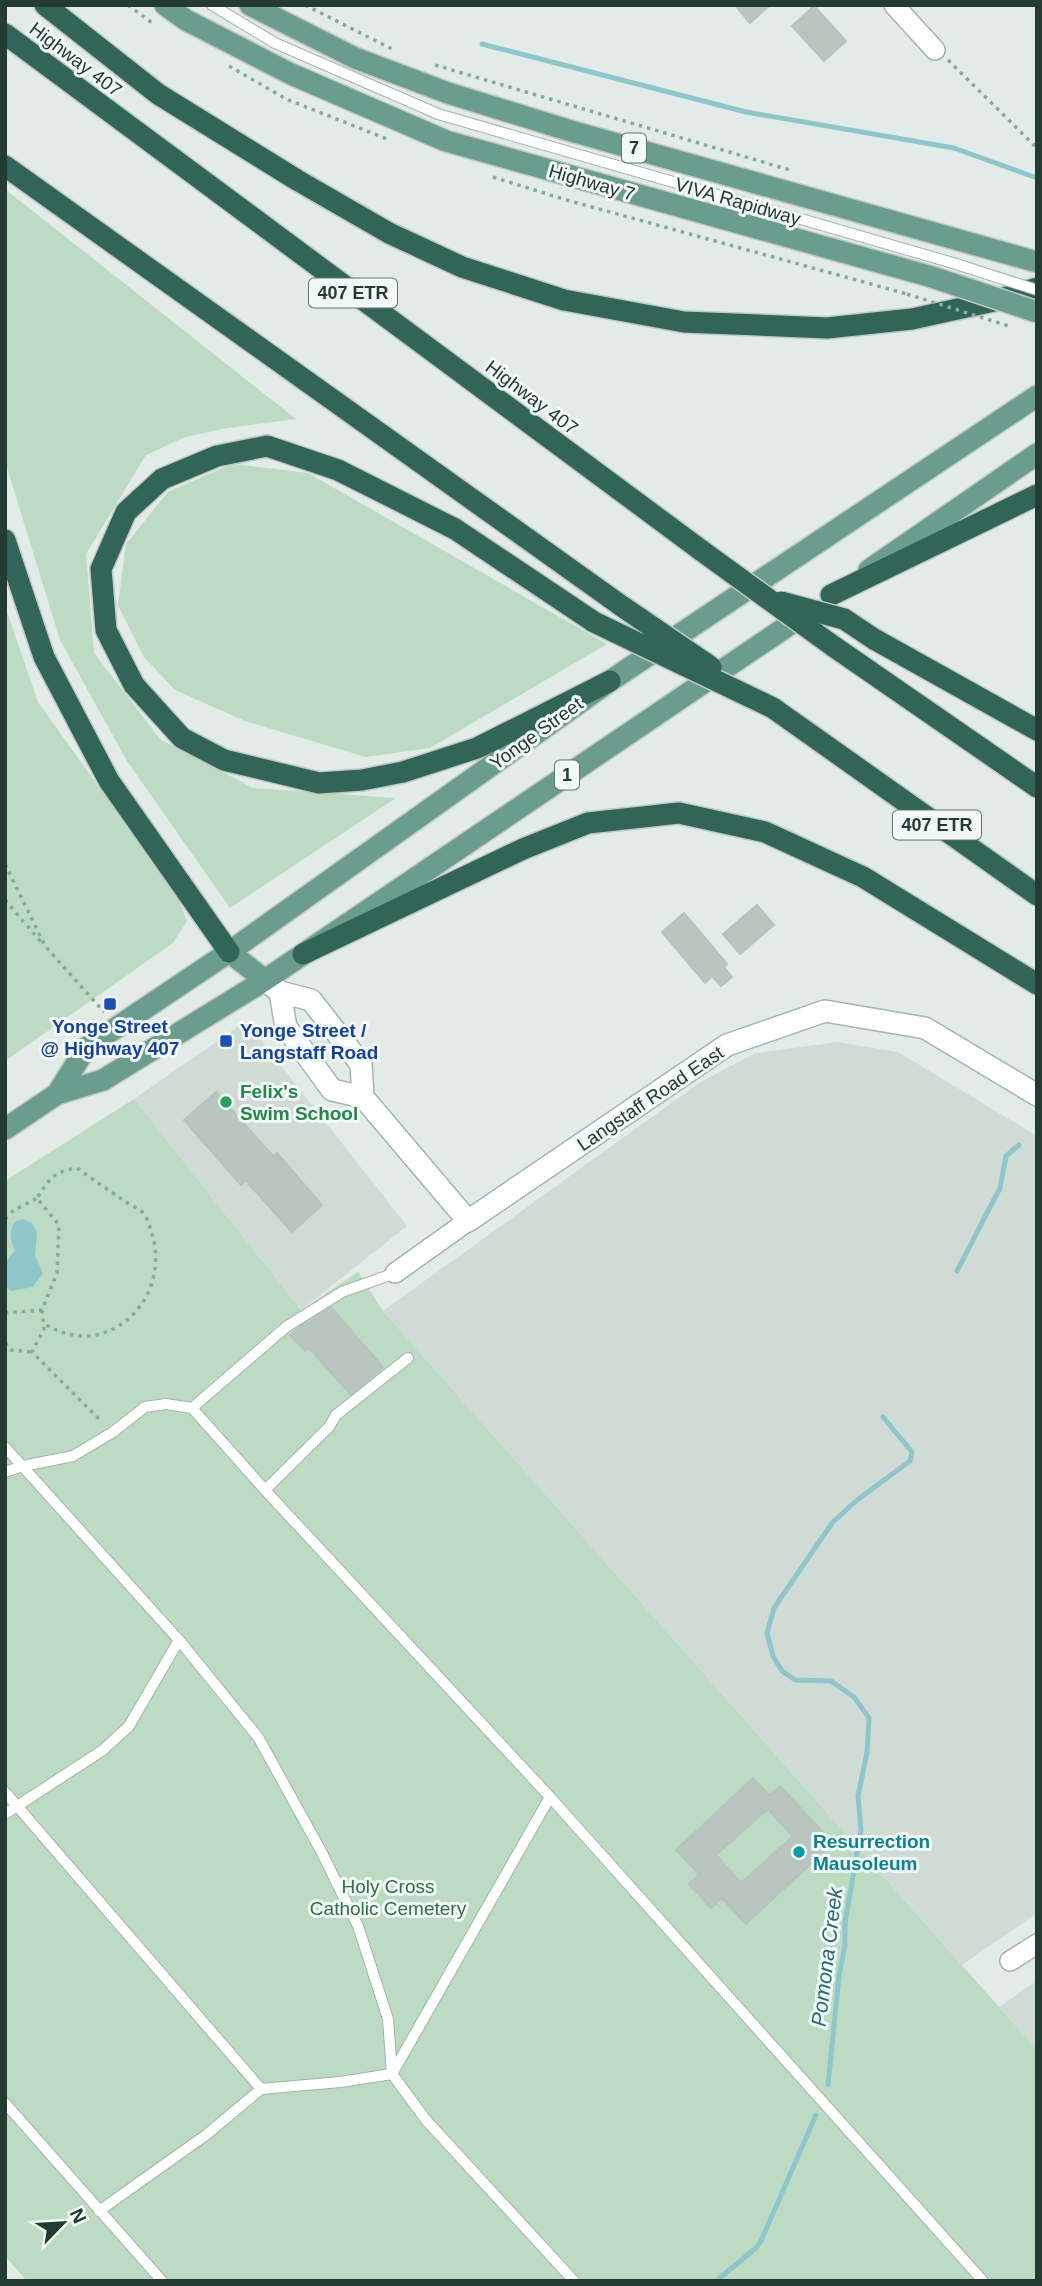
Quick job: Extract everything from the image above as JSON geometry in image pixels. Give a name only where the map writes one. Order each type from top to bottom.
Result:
[{"type":"highway","points":[[45,5],[159,94],[297,180],[389,233],[463,267],[564,300],[684,322],[827,328],[912,319],[1037,289]]},
{"type":"highway","name":"Highway 407","points":[[5,34],[765,598],[1037,788]]},
{"type":"highway","name":"407 ETR","points":[[5,166],[623,607],[773,708],[1037,895]]},
{"type":"highway","points":[[610,681],[477,748],[403,772],[362,780],[319,783],[224,760],[182,738],[134,685],[106,630],[101,569],[127,512],[162,479],[217,456],[267,446],[338,470],[455,530],[594,622],[773,708]]},
{"type":"highway","points":[[831,595],[1037,495]]},
{"type":"highway","points":[[5,540],[44,657],[109,781],[229,952]]},
{"type":"highway","points":[[765,598],[844,619],[874,639],[1037,730]]},
{"type":"highway","points":[[303,954],[523,849],[588,823],[679,813],[765,832],[863,877],[1037,984]]},
{"type":"main road","name":"Highway 7","points":[[165,5],[186,20],[291,74],[446,141],[932,277],[1037,312]]},
{"type":"main road","name":"7","points":[[250,5],[355,58],[448,93],[571,131],[1033,261]]},
{"type":"main road","name":"Yonge Street","points":[[57,1094],[86,1048],[229,952],[610,681],[1037,396]]},
{"type":"main road","name":"Yonge Street","points":[[5,1129],[57,1094],[103,1080],[272,986],[303,954],[1037,454]]},
{"type":"main road","points":[[229,952],[272,986]]},
{"type":"street","points":[[894,5],[935,50]]},
{"type":"street","points":[[272,986],[286,1027],[332,1090],[363,1097]]},
{"type":"street","points":[[272,986],[311,1000],[361,1064],[363,1097],[468,1221]]},
{"type":"street","name":"Langstaff Road East","points":[[395,1273],[727,1045],[825,1011],[925,1028],[1037,1095]]},
{"type":"street","points":[[1010,1962],[1037,1944]]},
{"type":"lane","name":"VIVA Rapidway","points":[[212,5],[275,43],[438,114],[1037,289]]},
{"type":"lane","points":[[192,1408],[286,1327],[342,1292],[395,1273]]},
{"type":"lane","points":[[265,1490],[329,1427],[336,1415],[408,1358]]},
{"type":"lane","points":[[5,1472],[73,1456],[113,1432],[145,1408],[166,1404],[192,1408],[550,1797],[983,2281]]},
{"type":"lane","points":[[5,1447],[179,1640],[258,1737],[321,1851],[352,1914],[388,2019],[392,2074],[426,2120],[574,2281]]},
{"type":"lane","points":[[5,1814],[103,1750],[129,1727],[179,1640]]},
{"type":"lane","points":[[5,1792],[261,2089]]},
{"type":"lane","points":[[392,2074],[550,1797]]},
{"type":"lane","points":[[99,2211],[206,2135],[261,2089],[392,2074]]},
{"type":"lane","points":[[5,2104],[162,2281]]},
{"type":"path","points":[[306,5],[397,51]]},
{"type":"path","points":[[935,50],[957,67],[1037,148]]},
{"type":"path","points":[[435,65],[796,172]]},
{"type":"path","points":[[907,294],[1024,330]]},
{"type":"path","points":[[5,864],[45,946]]},
{"type":"path","points":[[5,900],[117,1027]]},
{"type":"path","points":[[5,1219],[13,1211],[37,1198],[53,1175],[62,1170],[77,1168],[146,1215],[155,1243],[155,1278],[136,1314],[117,1326],[78,1338],[60,1334],[45,1324]]},
{"type":"path","points":[[32,1352],[45,1324],[42,1310],[57,1273],[59,1225],[37,1198]]},
{"type":"path","points":[[5,1313],[42,1310]]},
{"type":"path","points":[[5,1343],[11,1350],[32,1352],[113,1432]]},
{"type":"shaded area","points":[[246,1021],[407,1226],[301,1310],[134,1099]]},
{"type":"shaded area","points":[[838,1042],[898,1052],[1037,1136],[1037,1913],[962,1965],[383,1311],[702,1081],[756,1053]]},
{"type":"shaded area","points":[[1037,1981],[1037,2050],[999,2007]]},
{"type":"green space","points":[[5,189],[296,419],[227,428],[185,437],[146,455],[86,554],[94,653],[160,739],[253,788],[396,798],[230,908],[127,761],[60,640],[5,461]]},
{"type":"green space","points":[[232,464],[308,473],[607,644],[430,748],[366,757],[245,721],[175,690],[144,657],[118,605],[126,544],[168,492]]},
{"type":"green space","points":[[5,606],[38,702],[178,898],[187,921],[173,943],[5,1061]]},
{"type":"green space","name":"Holy Cross Catholic Cemetery","points":[[134,1099],[301,1310],[358,1272],[383,1311],[1037,2050],[1037,2281],[27,2281],[5,2256],[5,1181]]},
{"type":"water","points":[[23,1219],[32,1223],[37,1233],[35,1255],[43,1273],[33,1287],[11,1291],[5,1286],[5,1263],[15,1250],[10,1236],[11,1229],[15,1222]]},
{"type":"building","points":[[735,5],[770,5],[750,23]]},
{"type":"building","points":[[814,6],[846,41],[824,61],[792,26]]},
{"type":"building","points":[[757,905],[774,925],[740,954],[723,934]]},
{"type":"building","points":[[684,913],[727,964],[724,967],[732,977],[721,986],[712,976],[705,983],[662,932]]},
{"type":"building","points":[[216,1092],[273,1156],[277,1153],[322,1205],[292,1232],[246,1181],[241,1185],[184,1120]]},
{"type":"building","points":[[327,1303],[383,1367],[351,1395],[309,1348],[305,1351],[290,1335]]},
{"type":"building","name":"Resurrection Mausoleum","points":[[753,1778],[769,1795],[780,1786],[833,1843],[746,1924],[722,1898],[711,1908],[689,1884],[699,1874],[676,1850]],"holes":[[[768,1809],[793,1836],[741,1883],[716,1855]]]},
{"type":"waterway","points":[[482,44],[746,112],[954,148],[1037,178]]},
{"type":"waterway","name":"Pomona Creek","points":[[957,1271],[1000,1188],[1006,1156],[1019,1145]]},
{"type":"waterway","name":"Pomona Creek","points":[[828,2085],[839,1976],[845,1945],[845,1923],[861,1830],[858,1796],[867,1753],[869,1718],[854,1697],[831,1681],[795,1680],[782,1671],[773,1656],[767,1633],[774,1608],[832,1523],[857,1500],[910,1461],[912,1452],[883,1417]]},
{"type":"waterway","name":"Pomona Creek","points":[[716,2281],[761,2241],[816,2115]]},
{"type":"place","name":"Yonge Street @ Highway 407","points":[[110,1004]]},
{"type":"place","name":"Yonge Street / Langstaff Road","points":[[226,1041]]},
{"type":"place","name":"Felix's Swim School","points":[[226,1102]]},
{"type":"place","name":"Resurrection Mausoleum","points":[[799,1852]]}]
